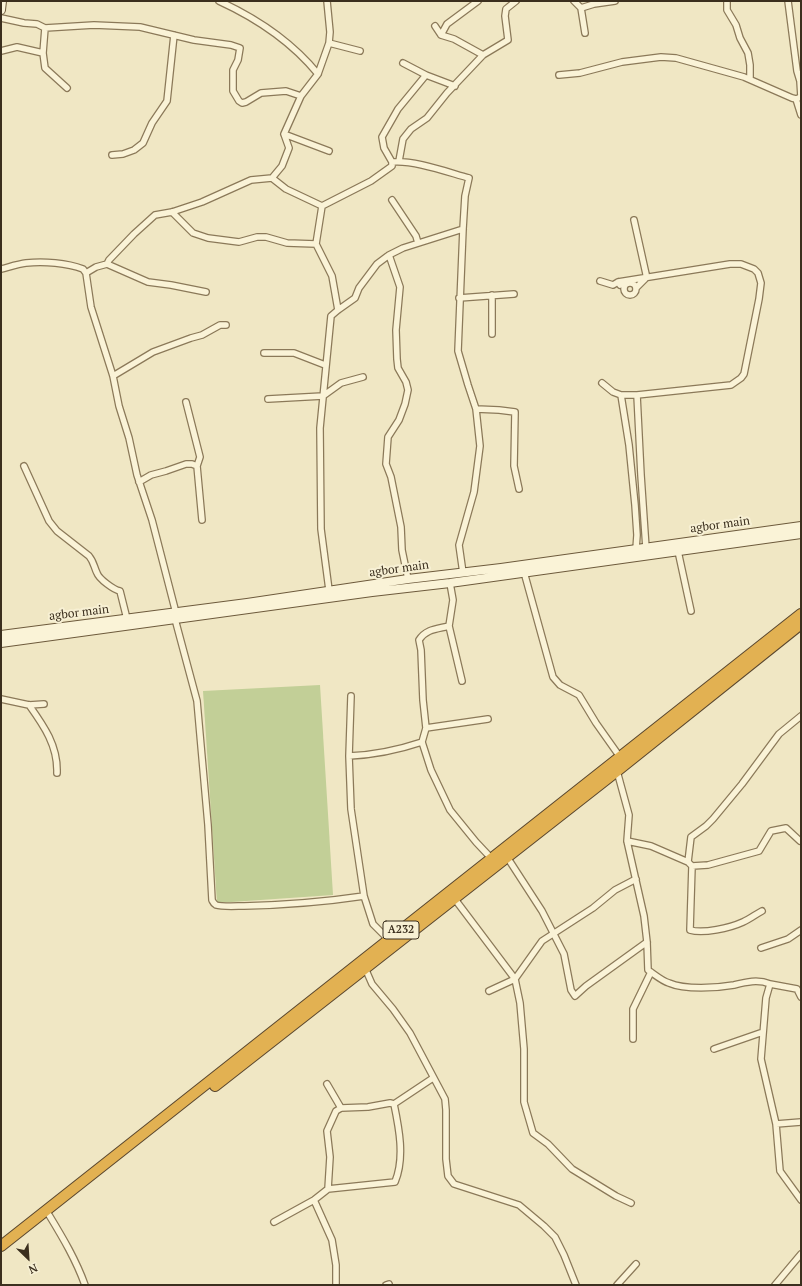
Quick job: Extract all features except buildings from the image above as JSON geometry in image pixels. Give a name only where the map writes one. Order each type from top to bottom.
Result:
[{"type":"highway","name":"A232","points":[[1,1254],[454,898],[494,861],[620,756],[801,614]]},
{"type":"highway","name":"A232","points":[[1,1246],[388,940],[494,861],[507,856],[618,771],[801,624]]},
{"type":"main road","points":[[1,10],[2,1]]},
{"type":"main road","name":"agbor main","points":[[1,643],[408,578],[463,573],[801,526]]},
{"type":"main road","name":"agbor main","points":[[1,635],[127,619],[176,616],[450,583],[749,540],[801,534]]},
{"type":"street","points":[[218,1],[240,11],[260,23],[307,60],[318,74]]},
{"type":"street","points":[[272,178],[282,166],[289,148],[284,134],[301,96],[318,74],[329,44],[330,32],[327,1]]},
{"type":"street","points":[[441,35],[447,24],[478,1]]},
{"type":"street","points":[[399,162],[403,139],[411,129],[427,118],[447,93],[483,55],[508,40],[505,16],[506,9],[516,1]]},
{"type":"street","points":[[574,1],[581,8],[585,33]]},
{"type":"street","points":[[581,8],[594,4],[615,1]]},
{"type":"street","points":[[727,1],[727,10],[736,25],[740,38],[748,53],[750,79]]},
{"type":"street","points":[[559,75],[580,73],[622,62],[660,57],[676,58],[691,61],[750,79],[785,96],[796,99],[801,97],[800,81],[796,71],[788,1]]},
{"type":"street","points":[[1,18],[24,24],[38,24],[45,28],[94,25],[148,28],[194,40],[231,45],[240,48],[238,60],[233,70],[233,91],[239,101],[242,103],[261,94],[286,91],[301,96]]},
{"type":"street","points":[[435,26],[441,35],[454,39],[483,55]]},
{"type":"street","points":[[45,28],[43,53],[45,68],[67,88]]},
{"type":"street","points":[[112,155],[123,154],[134,150],[143,143],[152,123],[167,101],[174,35]]},
{"type":"street","points":[[329,44],[360,51]]},
{"type":"street","points":[[1,51],[16,47],[43,53]]},
{"type":"street","points":[[403,63],[426,75],[454,86]]},
{"type":"street","points":[[322,206],[371,182],[392,166],[392,162],[384,148],[382,137],[398,109],[426,75]]},
{"type":"street","points":[[796,99],[801,115]]},
{"type":"street","points":[[284,134],[329,151]]},
{"type":"street","points":[[392,162],[428,167],[469,178],[465,196],[462,282],[459,298],[460,329],[458,351],[476,409],[480,446],[474,492],[459,545],[463,573]]},
{"type":"street","points":[[107,264],[109,260],[155,214],[172,212],[202,202],[251,180],[272,178],[286,189],[322,206]]},
{"type":"street","points":[[392,200],[413,230],[418,243]]},
{"type":"street","points":[[322,206],[316,244],[332,276],[338,310]]},
{"type":"street","points":[[172,212],[193,233],[208,238],[239,242],[266,236],[287,243],[316,244]]},
{"type":"street","points":[[618,282],[626,293],[631,295],[635,293],[636,288],[646,278],[634,220]]},
{"type":"street","points":[[329,590],[321,528],[320,428],[326,365],[330,344],[331,316],[355,298],[359,288],[377,264],[389,254],[403,248],[463,229]]},
{"type":"street","points":[[389,254],[400,287],[396,330],[398,368],[406,382],[408,390],[399,420],[388,437],[386,464],[391,477],[401,527],[402,550],[408,578]]},
{"type":"street","points":[[1,269],[26,263],[44,262],[75,266],[84,269],[86,273],[92,307],[113,376],[119,406],[129,438],[139,482],[152,520],[197,701],[208,825],[212,900],[216,905],[272,905],[317,902],[364,896]]},
{"type":"street","points":[[86,273],[96,267],[107,264],[148,282],[206,292]]},
{"type":"street","points":[[600,281],[613,285],[618,282],[716,265],[736,264],[754,269],[758,273],[761,283],[744,374],[731,385],[637,395],[613,392],[602,383]]},
{"type":"street","points":[[624,289],[630,284],[634,284],[636,288]]},
{"type":"street","points":[[459,298],[514,294]]},
{"type":"street","points":[[492,295],[492,334]]},
{"type":"street","points":[[113,376],[153,352],[202,335],[220,325],[226,325]]},
{"type":"street","points":[[264,354],[272,352],[294,353],[326,365]]},
{"type":"street","points":[[268,398],[323,396],[341,383],[363,377]]},
{"type":"street","points":[[621,394],[629,445],[637,535],[636,549]]},
{"type":"street","points":[[637,395],[646,548]]},
{"type":"street","points":[[186,402],[200,457],[197,466],[202,520]]},
{"type":"street","points":[[476,409],[516,412],[514,466],[519,489]]},
{"type":"street","points":[[139,482],[151,475],[166,472],[186,464],[197,466]]},
{"type":"street","points":[[24,466],[49,521],[57,531],[89,556],[93,561],[97,574],[100,578],[115,590],[120,591],[127,619]]},
{"type":"street","points":[[678,551],[691,611]]},
{"type":"street","points":[[524,572],[553,677],[560,685],[580,695],[596,723],[620,756]]},
{"type":"street","points":[[450,583],[453,600],[449,626],[462,681]]},
{"type":"street","points":[[449,626],[429,631],[423,634],[419,640],[422,650],[423,700],[426,728],[422,742],[431,770],[450,810],[476,842],[494,861]]},
{"type":"street","points":[[351,696],[349,756],[351,809],[364,896],[373,924],[388,940]]},
{"type":"street","points":[[1,699],[29,705],[44,704]]},
{"type":"street","points":[[29,705],[47,732],[52,743],[56,754],[57,773]]},
{"type":"street","points":[[762,911],[743,922],[723,928],[697,932],[690,930],[691,837],[713,819],[742,784],[779,734],[801,716]]},
{"type":"street","points":[[426,728],[488,719]]},
{"type":"street","points":[[349,756],[367,755],[422,742]]},
{"type":"street","points":[[618,771],[629,815],[627,841],[644,916],[648,970],[669,983],[681,986],[716,988],[755,981],[764,981],[770,984],[797,989],[801,997]]},
{"type":"street","points":[[627,841],[651,846],[690,864],[708,865],[759,851],[771,831],[786,828],[801,843]]},
{"type":"street","points":[[507,856],[542,911],[564,954],[571,990],[575,996],[586,986],[647,942]]},
{"type":"street","points":[[489,991],[515,979],[542,941],[593,908],[615,890],[636,879]]},
{"type":"street","points":[[454,898],[515,979],[520,1003],[524,1048],[524,1102],[533,1133],[548,1144],[572,1169],[616,1196],[631,1203]]},
{"type":"street","points":[[761,948],[788,939],[801,930]]},
{"type":"street","points":[[366,968],[372,984],[393,1009],[410,1034],[445,1099],[445,1146],[448,1176],[454,1184],[519,1205],[544,1226],[555,1237],[576,1285]]},
{"type":"street","points":[[633,1039],[633,1009],[651,972]]},
{"type":"street","points":[[770,984],[766,998],[761,1058],[776,1124],[780,1171],[801,1200]]},
{"type":"street","points":[[714,1049],[763,1032]]},
{"type":"street","points":[[328,1189],[330,1156],[327,1131],[336,1111],[341,1108],[368,1107],[390,1103],[394,1104],[433,1078]]},
{"type":"street","points":[[327,1084],[341,1108]]},
{"type":"street","points":[[274,1222],[314,1200],[328,1189],[395,1182],[398,1175],[400,1157],[399,1135],[394,1104]]},
{"type":"street","points":[[776,1124],[801,1122]]},
{"type":"street","points":[[314,1200],[332,1240],[336,1265],[336,1285]]},
{"type":"street","points":[[49,1215],[71,1251],[85,1285]]},
{"type":"street","points":[[775,1285],[801,1254]]},
{"type":"street","points":[[618,1285],[636,1264]]},
{"type":"green space","points":[[320,685],[333,895],[217,903],[203,691]]}]
